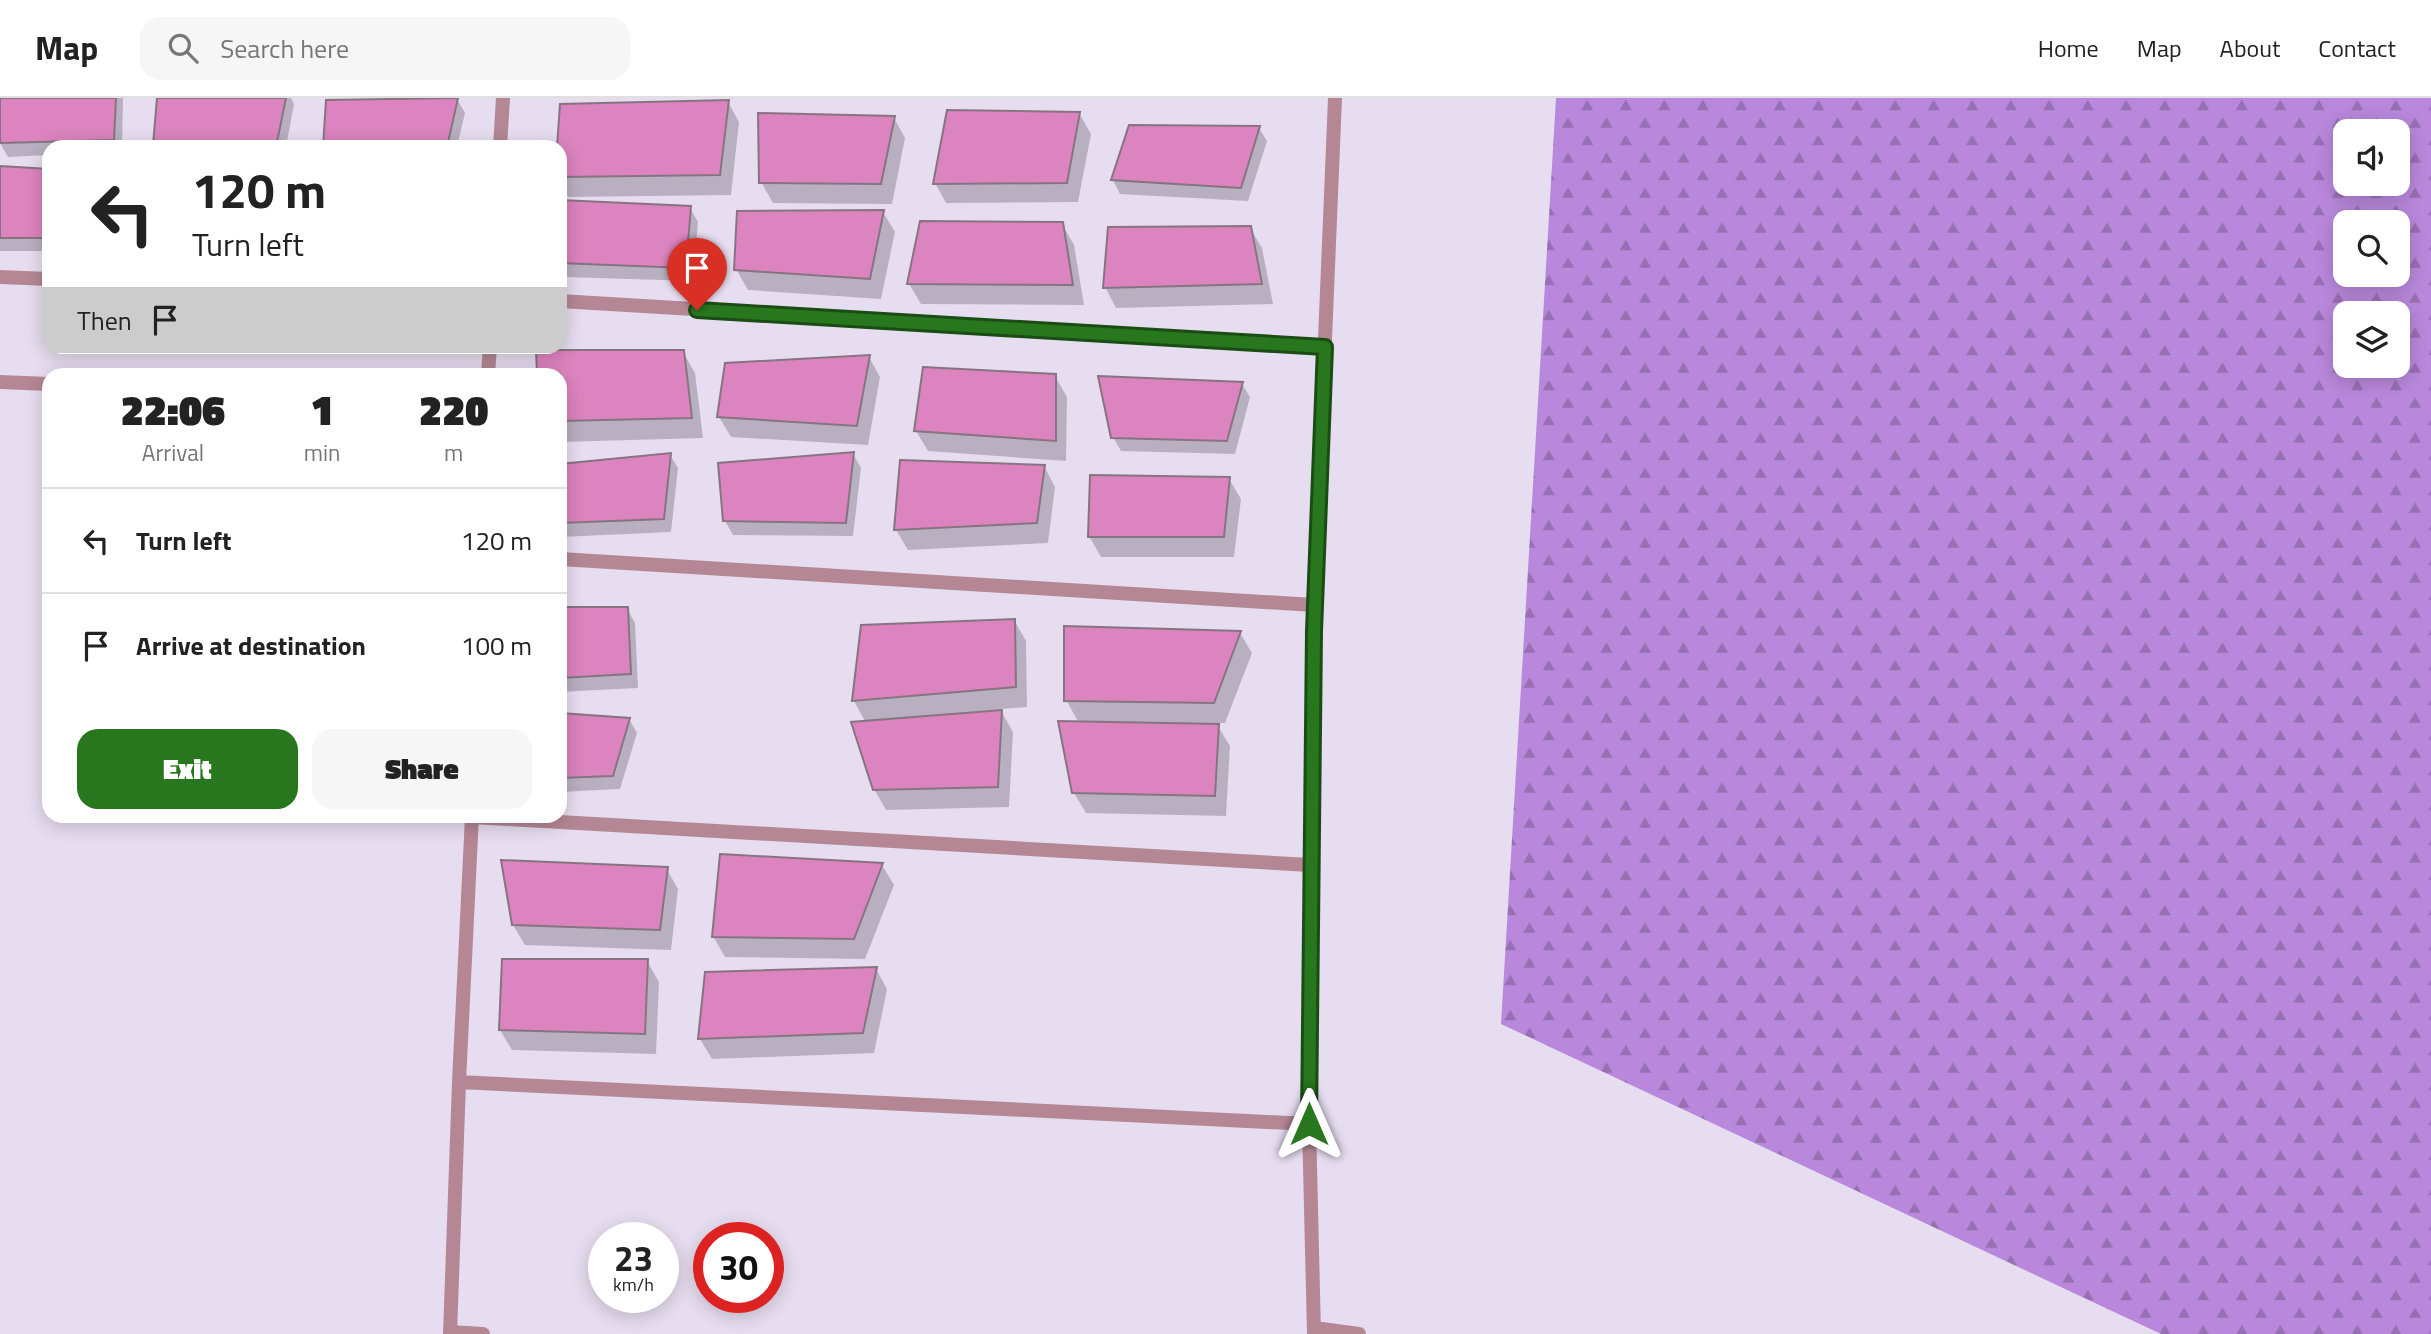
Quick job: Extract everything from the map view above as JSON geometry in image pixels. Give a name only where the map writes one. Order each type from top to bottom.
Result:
[{"type":"street","points":[[500,140],[503,98]]},
{"type":"street","points":[[1335,98],[1314,605],[1309,1124],[1314,1331],[1359,1334]]},
{"type":"street","points":[[0,277],[42,279]]},
{"type":"street","points":[[567,301],[1325,347]]},
{"type":"street","points":[[0,382],[42,383]]},
{"type":"street","points":[[567,559],[1314,605]]},
{"type":"street","points":[[567,822],[1310,865]]},
{"type":"street","points":[[472,823],[450,1333],[483,1334]]},
{"type":"street","points":[[459,1082],[1309,1124]]},
{"type":"green space","points":[[1556,98],[2431,98],[2431,1334],[2161,1334],[1501,1024]]},
{"type":"building","points":[[0,98],[116,98],[114,140],[0,143]]},
{"type":"building","points":[[157,98],[286,98],[277,140],[153,140]]},
{"type":"building","points":[[458,98],[449,140],[323,140],[326,100]]},
{"type":"building","points":[[729,100],[720,175],[567,177],[567,140],[557,140],[560,104]]},
{"type":"building","points":[[947,110],[1080,112],[1067,183],[933,184]]},
{"type":"building","points":[[758,113],[895,116],[881,184],[759,183]]},
{"type":"building","points":[[1129,125],[1260,126],[1241,188],[1111,180]]},
{"type":"building","points":[[0,166],[42,169],[42,238],[0,238]]},
{"type":"building","points":[[567,200],[691,206],[686,268],[567,263]]},
{"type":"building","points":[[884,210],[870,279],[734,270],[737,211]]},
{"type":"building","points":[[920,221],[1063,222],[1073,285],[907,284]]},
{"type":"building","points":[[1251,226],[1262,284],[1103,288],[1108,227]]},
{"type":"building","points":[[567,350],[684,350],[692,418],[567,421],[567,368],[537,368],[536,354],[567,354]]},
{"type":"building","points":[[870,355],[857,426],[717,417],[725,363]]},
{"type":"building","points":[[923,367],[1056,374],[1056,441],[914,431]]},
{"type":"building","points":[[1098,376],[1243,382],[1227,441],[1111,438]]},
{"type":"building","points":[[854,452],[846,523],[723,521],[718,463]]},
{"type":"building","points":[[671,453],[664,519],[567,523],[567,463]]},
{"type":"building","points":[[900,460],[1045,465],[1037,523],[894,530]]},
{"type":"building","points":[[1090,475],[1230,477],[1224,537],[1088,537]]},
{"type":"building","points":[[567,607],[628,607],[631,674],[567,678]]},
{"type":"building","points":[[1015,619],[1016,687],[852,701],[861,625]]},
{"type":"building","points":[[1064,626],[1241,631],[1214,703],[1064,701]]},
{"type":"building","points":[[1002,710],[998,787],[873,790],[851,722]]},
{"type":"building","points":[[567,714],[630,718],[613,776],[567,778]]},
{"type":"building","points":[[1058,721],[1219,724],[1215,796],[1072,793]]},
{"type":"building","points":[[720,854],[883,863],[854,939],[712,937]]},
{"type":"building","points":[[501,860],[668,867],[660,930],[512,925]]},
{"type":"building","points":[[502,959],[648,959],[645,1034],[499,1030]]},
{"type":"building","points":[[877,967],[863,1033],[698,1039],[705,972]]},
{"type":"route","points":[[697,310],[1325,347],[1314,631],[1309,1124]]}]
